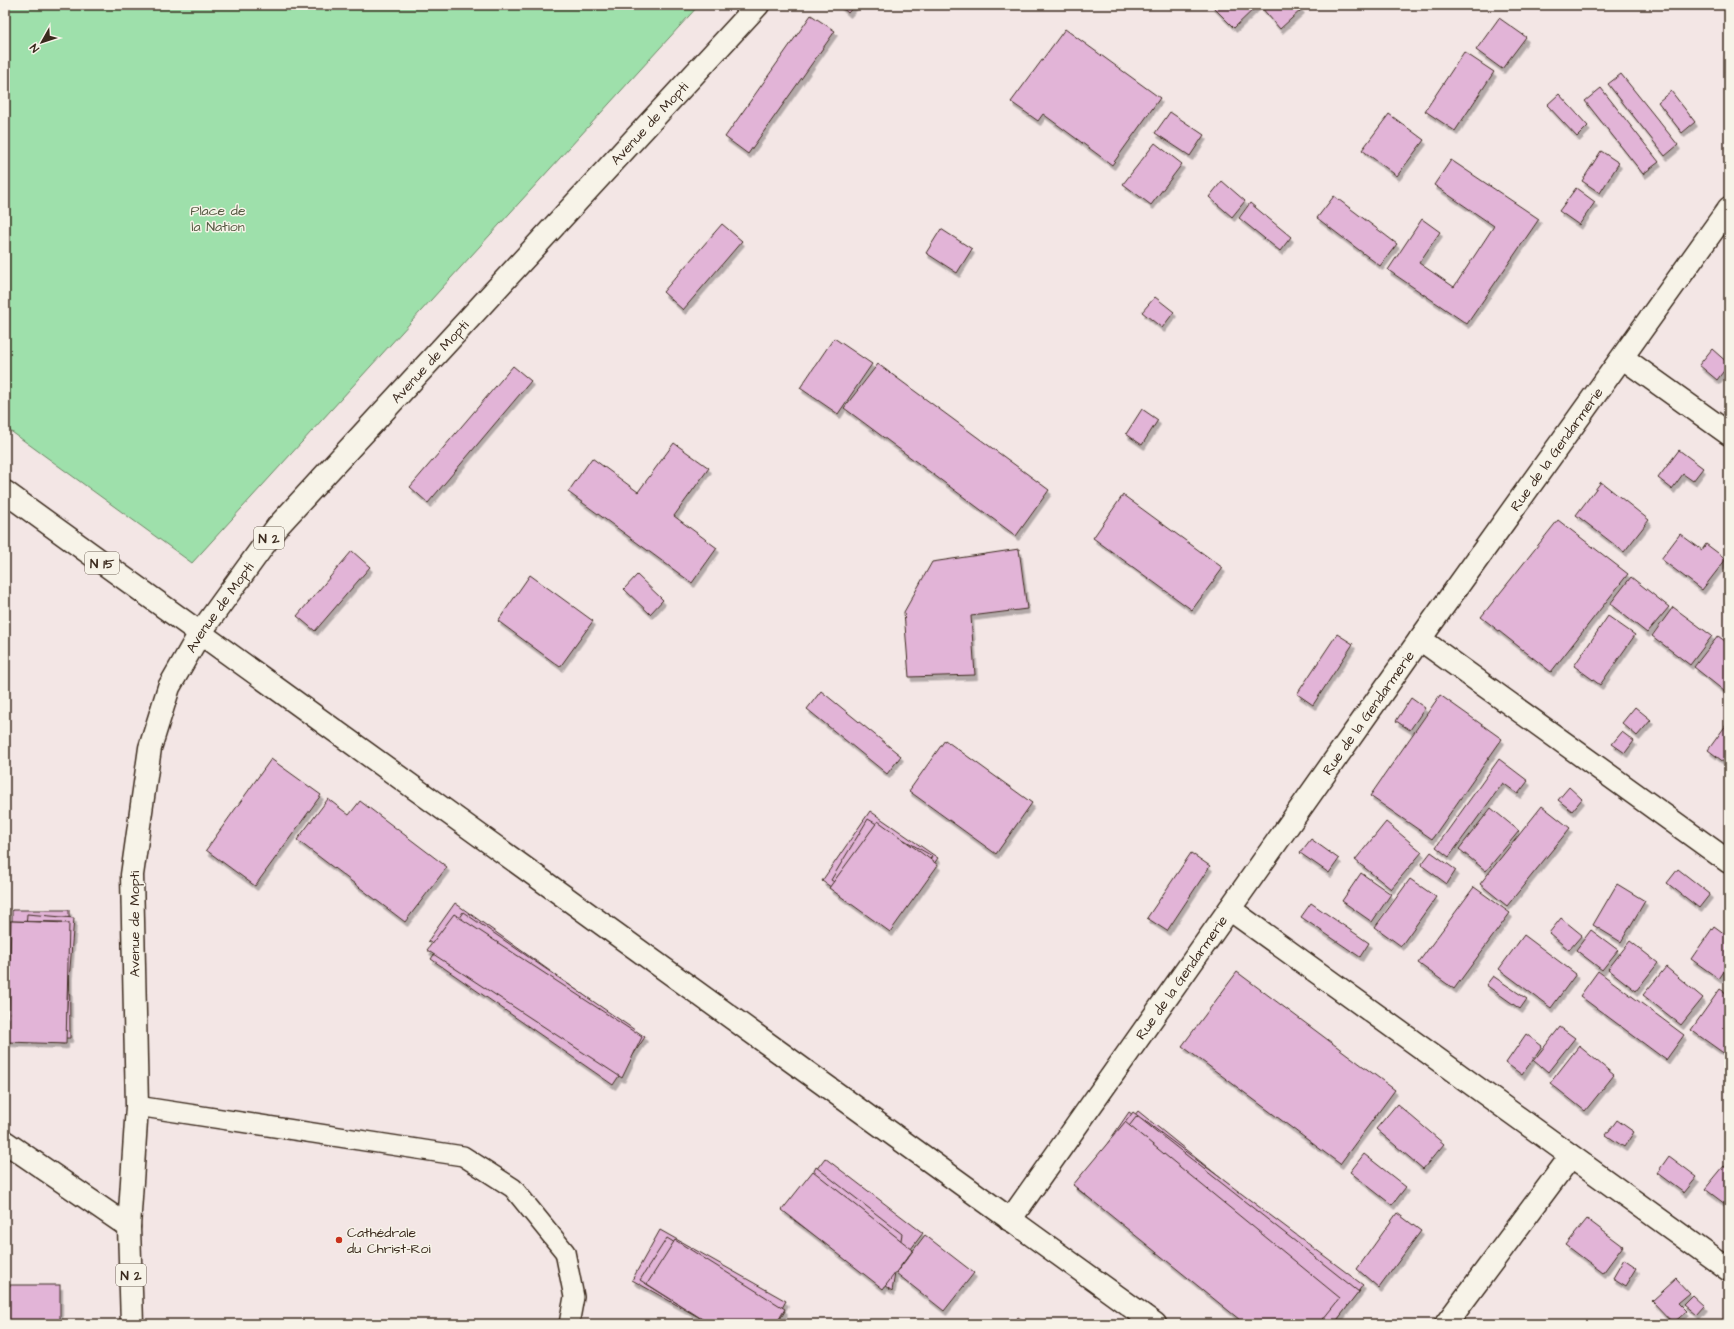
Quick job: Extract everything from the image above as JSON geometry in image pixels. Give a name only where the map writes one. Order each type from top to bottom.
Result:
[{"type":"street","name":"Avenue de Mopti","points":[[132,1324],[129,1227],[137,1106],[132,875],[150,748],[169,687],[200,633],[277,526],[758,5]]},
{"type":"street","name":"Rue de la Gendarmerie","points":[[1010,1220],[1231,910],[1420,639],[1623,358],[1729,208]]},
{"type":"street","points":[[1623,358],[1729,434]]},
{"type":"street","name":"N 15","points":[[5,492],[200,633]]},
{"type":"street","points":[[200,633],[1155,1324]]},
{"type":"street","points":[[1420,639],[1729,862]]},
{"type":"street","points":[[1231,910],[1729,1270]]},
{"type":"street","points":[[5,1142],[129,1227]]},
{"type":"street","points":[[1446,1324],[1571,1156]]},
{"type":"lane","points":[[137,1106],[463,1156],[513,1188],[565,1252],[574,1297],[569,1324]]},
{"type":"green space","name":"Place de la Nation","points":[[5,5],[699,5],[192,563],[5,427]]},
{"type":"building","points":[[839,5],[855,5],[848,13]]},
{"type":"building","points":[[1211,5],[1258,5],[1234,28]]},
{"type":"building","points":[[1263,5],[1298,5],[1302,9],[1280,29],[1261,7]]},
{"type":"building","points":[[811,15],[835,31],[748,154],[725,137]]},
{"type":"building","points":[[1499,18],[1526,37],[1502,69],[1476,50]]},
{"type":"building","points":[[1065,29],[1160,98],[1112,165],[1043,114],[1038,121],[1011,102]]},
{"type":"building","points":[[1464,52],[1494,72],[1455,131],[1425,111]]},
{"type":"building","points":[[1621,74],[1678,145],[1665,156],[1608,84]]},
{"type":"building","points":[[1601,88],[1659,162],[1643,174],[1585,101]]},
{"type":"building","points":[[1671,91],[1695,122],[1682,133],[1658,102]]},
{"type":"building","points":[[1559,94],[1588,126],[1577,137],[1547,105]]},
{"type":"building","points":[[1170,112],[1204,135],[1190,156],[1155,133]]},
{"type":"building","points":[[1389,114],[1424,140],[1397,176],[1362,150]]},
{"type":"building","points":[[1155,143],[1182,164],[1151,205],[1123,184]]},
{"type":"building","points":[[1601,151],[1619,163],[1600,193],[1582,181]]},
{"type":"building","points":[[1451,160],[1539,219],[1467,324],[1388,270],[1422,219],[1440,232],[1419,263],[1454,287],[1494,226],[1434,185]]},
{"type":"building","points":[[1222,181],[1245,201],[1232,217],[1209,197]]},
{"type":"building","points":[[1576,188],[1595,202],[1579,225],[1559,211]]},
{"type":"building","points":[[1334,196],[1397,244],[1380,266],[1317,218]]},
{"type":"building","points":[[1250,203],[1291,237],[1280,251],[1239,218]]},
{"type":"building","points":[[722,224],[742,241],[683,310],[663,292]]},
{"type":"building","points":[[941,229],[972,249],[957,273],[926,253]]},
{"type":"building","points":[[1155,297],[1174,312],[1162,328],[1142,312]]},
{"type":"building","points":[[834,338],[872,364],[838,414],[800,388]]},
{"type":"building","points":[[1712,349],[1729,364],[1717,380],[1699,365]]},
{"type":"building","points":[[878,364],[1049,490],[1016,536],[844,408]]},
{"type":"building","points":[[513,366],[531,381],[428,503],[410,487]]},
{"type":"building","points":[[1142,409],[1158,420],[1142,445],[1126,434]]},
{"type":"building","points":[[674,443],[709,468],[674,516],[717,548],[692,583],[568,492],[592,458],[638,492]]},
{"type":"building","points":[[1679,450],[1703,468],[1693,481],[1683,474],[1672,489],[1658,478]]},
{"type":"building","points":[[1601,482],[1649,520],[1624,552],[1576,515]]},
{"type":"building","points":[[1123,495],[1223,568],[1192,610],[1093,538]]},
{"type":"building","points":[[1558,520],[1628,574],[1551,672],[1481,617]]},
{"type":"building","points":[[1680,534],[1702,550],[1706,544],[1726,559],[1702,590],[1661,559]]},
{"type":"building","points":[[1019,549],[1027,609],[971,616],[975,675],[909,677],[904,612],[932,562]]},
{"type":"building","points":[[352,551],[370,567],[315,631],[297,616]]},
{"type":"building","points":[[530,575],[593,621],[560,667],[498,621]]},
{"type":"building","points":[[637,575],[663,600],[650,614],[624,589]]},
{"type":"building","points":[[1631,577],[1669,607],[1647,633],[1610,604]]},
{"type":"building","points":[[1673,607],[1712,636],[1690,665],[1652,636]]},
{"type":"building","points":[[1608,616],[1635,635],[1600,685],[1574,666]]},
{"type":"building","points":[[1337,634],[1353,644],[1313,705],[1297,694]]},
{"type":"building","points":[[1718,636],[1729,644],[1729,695],[1694,667]]},
{"type":"building","points":[[821,691],[901,756],[887,774],[807,709]]},
{"type":"building","points":[[1440,695],[1502,739],[1432,839],[1370,796]]},
{"type":"building","points":[[1411,698],[1425,708],[1410,730],[1396,721]]},
{"type":"building","points":[[1635,707],[1651,720],[1637,736],[1622,723]]},
{"type":"building","points":[[1729,721],[1729,766],[1708,750]]},
{"type":"building","points":[[1622,732],[1634,741],[1625,753],[1612,744]]},
{"type":"building","points":[[945,740],[1032,803],[996,854],[909,791]]},
{"type":"building","points":[[271,759],[321,795],[255,886],[206,850]]},
{"type":"building","points":[[1499,759],[1528,781],[1518,794],[1503,783],[1449,857],[1436,847]]},
{"type":"building","points":[[1569,787],[1582,799],[1572,811],[1558,800]]},
{"type":"building","points":[[328,799],[349,815],[360,801],[447,867],[405,922],[297,840]]},
{"type":"building","points":[[1542,806],[1570,828],[1507,906],[1480,884]]},
{"type":"building","points":[[1491,808],[1519,831],[1486,871],[1459,849]]},
{"type":"building","points":[[870,811],[938,858],[890,927],[822,881]]},
{"type":"building","points":[[868,819],[932,856],[895,918],[831,880]]},
{"type":"building","points":[[878,821],[938,865],[890,932],[829,888]]},
{"type":"building","points":[[1386,822],[1422,852],[1391,889],[1355,860]]},
{"type":"building","points":[[1311,839],[1339,859],[1329,873],[1300,853]]},
{"type":"building","points":[[1431,852],[1456,870],[1447,884],[1421,865]]},
{"type":"building","points":[[1191,853],[1210,866],[1167,931],[1147,918]]},
{"type":"building","points":[[1678,869],[1710,894],[1699,908],[1667,883]]},
{"type":"building","points":[[1361,873],[1391,894],[1372,922],[1342,901]]},
{"type":"building","points":[[1410,879],[1436,897],[1401,946],[1375,927]]},
{"type":"building","points":[[1617,884],[1645,901],[1621,942],[1593,925]]},
{"type":"building","points":[[1474,887],[1510,913],[1454,989],[1418,963]]},
{"type":"building","points":[[455,903],[635,1032],[608,1071],[428,941]]},
{"type":"building","points":[[1311,903],[1369,943],[1360,957],[1301,917]]},
{"type":"building","points":[[12,910],[69,910],[70,1038],[12,1039]]},
{"type":"building","points":[[463,912],[645,1037],[613,1085],[431,959]]},
{"type":"building","points":[[27,914],[74,918],[64,1044],[18,1040]]},
{"type":"building","points":[[454,914],[642,1037],[622,1078],[427,950]]},
{"type":"building","points":[[1561,918],[1582,935],[1569,950],[1549,933]]},
{"type":"building","points":[[6,921],[63,922],[61,1042],[5,1041]]},
{"type":"building","points":[[11,921],[69,923],[66,1044],[8,1042]]},
{"type":"building","points":[[1714,926],[1729,937],[1729,964],[1719,979],[1691,959]]},
{"type":"building","points":[[1591,930],[1618,950],[1602,970],[1576,950]]},
{"type":"building","points":[[1524,935],[1576,974],[1551,1008],[1499,969]]},
{"type":"building","points":[[1630,941],[1658,963],[1636,991],[1608,969]]},
{"type":"building","points":[[1666,967],[1703,998],[1681,1025],[1643,995]]},
{"type":"building","points":[[1598,971],[1684,1035],[1666,1060],[1580,996]]},
{"type":"building","points":[[1237,972],[1395,1090],[1340,1164],[1182,1046]]},
{"type":"building","points":[[1493,976],[1527,999],[1520,1009],[1486,985]]},
{"type":"building","points":[[1720,989],[1729,995],[1729,1057],[1691,1030]]},
{"type":"building","points":[[1560,1027],[1575,1038],[1548,1072],[1534,1060]]},
{"type":"building","points":[[1526,1034],[1542,1046],[1522,1075],[1506,1063]]},
{"type":"building","points":[[1579,1046],[1614,1075],[1585,1111],[1550,1083]]},
{"type":"building","points":[[1397,1104],[1444,1144],[1423,1169],[1376,1129]]},
{"type":"building","points":[[1138,1111],[1360,1291],[1332,1324],[1253,1324],[1080,1183]]},
{"type":"building","points":[[1129,1112],[1359,1284],[1329,1324],[1271,1324],[1084,1178]]},
{"type":"building","points":[[1133,1112],[1363,1285],[1334,1324],[1256,1324],[1076,1188]]},
{"type":"building","points":[[1137,1116],[1359,1292],[1334,1324],[1254,1324],[1081,1187]]},
{"type":"building","points":[[1617,1120],[1634,1132],[1624,1147],[1606,1135]]},
{"type":"building","points":[[1125,1122],[1340,1298],[1319,1324],[1245,1324],[1073,1185]]},
{"type":"building","points":[[1364,1154],[1406,1187],[1392,1205],[1350,1172]]},
{"type":"building","points":[[1669,1156],[1697,1177],[1684,1193],[1657,1173]]},
{"type":"building","points":[[825,1158],[923,1233],[886,1282],[788,1207]]},
{"type":"building","points":[[1724,1166],[1729,1170],[1729,1207],[1705,1189]]},
{"type":"building","points":[[816,1167],[902,1234],[892,1291],[791,1218]]},
{"type":"building","points":[[813,1171],[913,1250],[883,1289],[782,1210]]},
{"type":"building","points":[[1397,1213],[1421,1231],[1379,1288],[1357,1269]]},
{"type":"building","points":[[1587,1219],[1623,1246],[1603,1273],[1566,1245]]},
{"type":"building","points":[[660,1230],[786,1301],[773,1324],[711,1324],[632,1280]]},
{"type":"building","points":[[925,1235],[974,1273],[944,1311],[896,1273]]},
{"type":"building","points":[[667,1238],[785,1311],[777,1324],[710,1324],[640,1280]]},
{"type":"building","points":[[675,1240],[785,1309],[776,1324],[710,1324],[647,1284]]},
{"type":"building","points":[[1624,1259],[1637,1268],[1626,1286],[1613,1278]]},
{"type":"building","points":[[1676,1279],[1689,1293],[1677,1303],[1686,1312],[1673,1323],[1652,1301]]},
{"type":"building","points":[[5,1285],[60,1285],[60,1324],[5,1324]]},
{"type":"building","points":[[1692,1295],[1704,1306],[1696,1315],[1683,1304]]},
{"type":"building","points":[[1018,1317],[1028,1324],[1013,1324]]},
{"type":"place","name":"Cathédrale du Christ-Roi","points":[[339,1240]]}]
